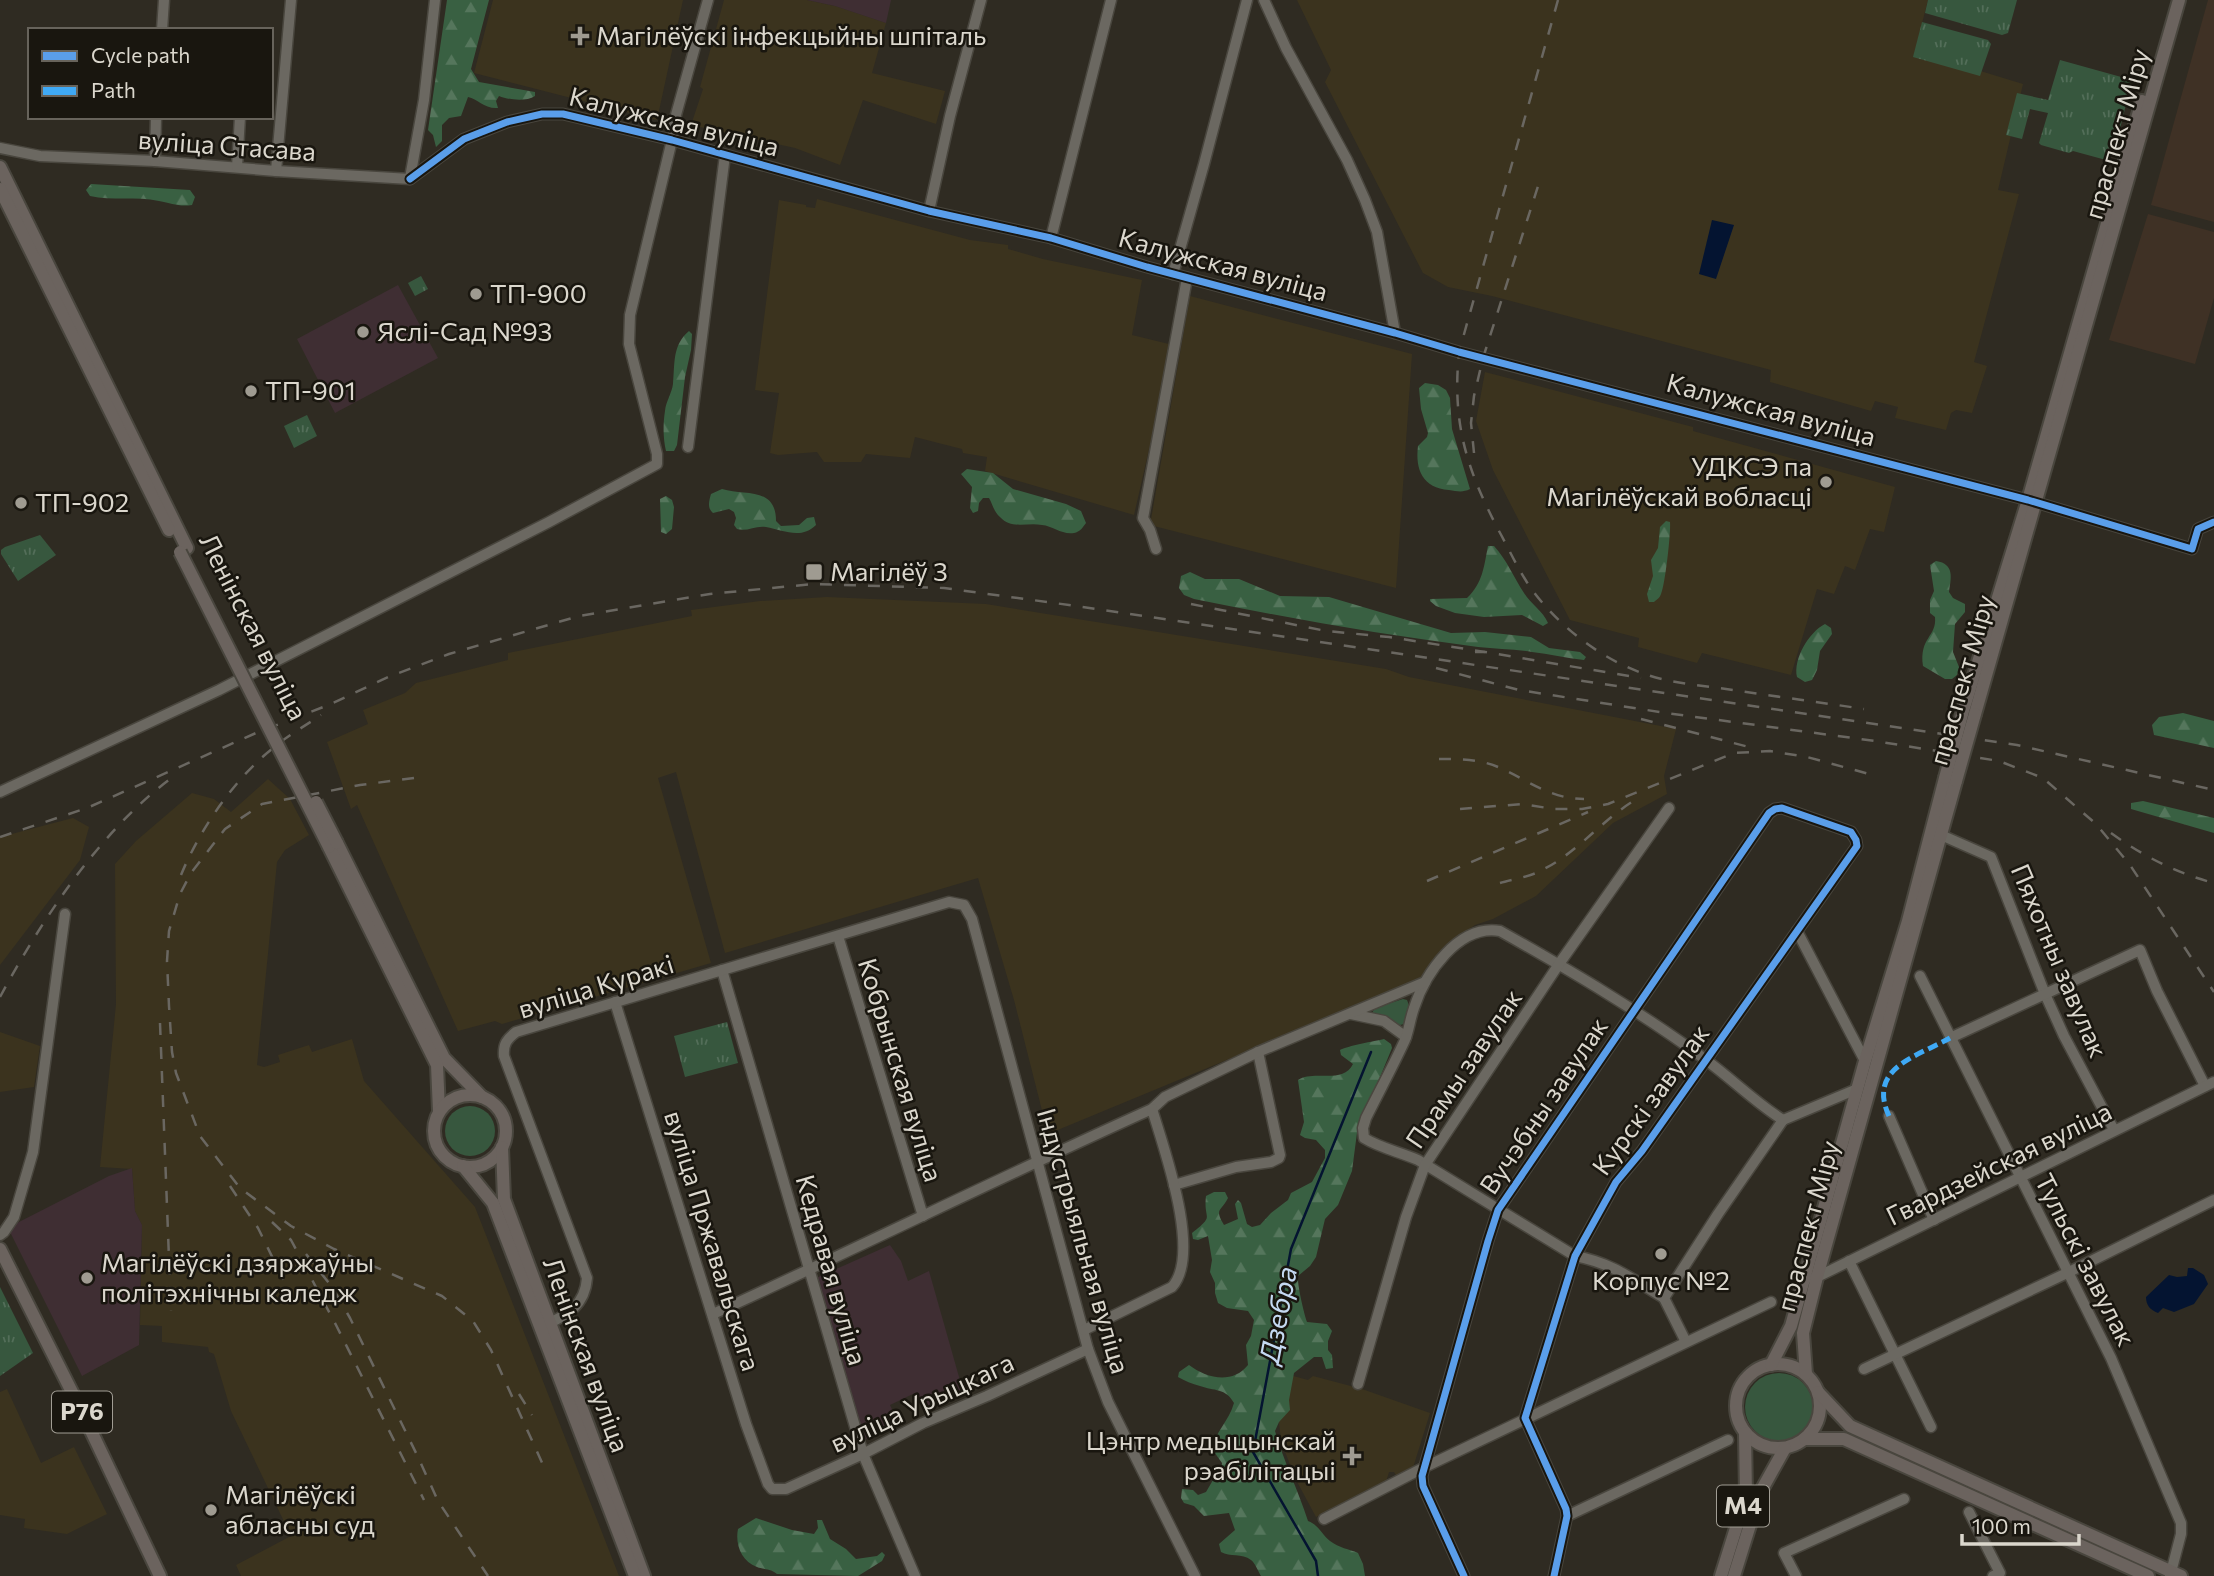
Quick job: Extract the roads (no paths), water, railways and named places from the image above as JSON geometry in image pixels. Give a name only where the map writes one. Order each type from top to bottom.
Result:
[{"type":"main road","name":"праспект Міру","points":[[2032,502],[2172,0]]},
{"type":"main road","name":"праспект Міру","points":[[1721,1576],[1746,1496],[1745,1433],[1736,1413],[1738,1392],[1751,1374],[1771,1365],[1791,1326],[1865,1061],[1951,779],[2179,0]]},
{"type":"main road","name":"Ленінская вуліца","points":[[0,167],[72,324]]},
{"type":"main road","name":"Ленінская вуліца","points":[[0,189],[72,324],[333,845],[444,1058],[482,1097]]},
{"type":"main road","name":"праспект Міру","points":[[1951,779],[1941,835],[1803,1333],[1806,1374],[1818,1392],[1850,1426],[2174,1574]]},
{"type":"main road","name":"Ленінская вуліца","points":[[333,845],[436,1065],[439,1111]]},
{"type":"main road","points":[[458,1097],[482,1097],[500,1112],[505,1123],[502,1147],[486,1163],[463,1166],[452,1162],[436,1145],[433,1133],[439,1111],[447,1102],[458,1097]]},
{"type":"main road","name":"Ленінская вуліца","points":[[502,1147],[504,1199],[545,1326],[635,1576]]},
{"type":"main road","name":"Ленінская вуліца","points":[[463,1166],[493,1203],[644,1576]]},
{"type":"main road","name":"Р76","points":[[0,1249],[160,1576]]},
{"type":"main road","points":[[1771,1365],[1793,1367],[1806,1374]]},
{"type":"main road","points":[[1805,1439],[1818,1421],[1821,1407],[1818,1392]]},
{"type":"main road","points":[[1745,1433],[1763,1446],[1785,1448],[1805,1439],[1844,1439],[2148,1576]]},
{"type":"main road","name":"М4","points":[[1734,1576],[1760,1493],[1785,1448]]},
{"type":"street","points":[[162,28],[164,0]]},
{"type":"street","points":[[276,171],[291,0]]},
{"type":"street","points":[[410,179],[424,100],[435,0]]},
{"type":"street","points":[[0,792],[243,678],[524,535],[656,464],[657,454],[629,344],[630,315],[674,122],[708,0]]},
{"type":"street","points":[[929,211],[950,116],[981,0]]},
{"type":"street","points":[[1051,239],[1111,0]]},
{"type":"street","points":[[1173,274],[1247,0]]},
{"type":"street","points":[[1264,0],[1365,200],[1377,232],[1395,333]]},
{"type":"street","name":"Калужская вуліца","points":[[410,179],[464,139],[507,122],[542,114],[563,114],[672,139],[929,211],[1051,239],[1459,352],[2032,502],[2192,549],[2198,529],[2214,522]]},
{"type":"street","points":[[155,161],[156,119]]},
{"type":"street","points":[[237,167],[240,119]]},
{"type":"street","name":"вуліца Стасава","points":[[0,148],[40,156],[155,161],[410,179]]},
{"type":"street","points":[[688,447],[725,155]]},
{"type":"street","points":[[1156,549],[1143,518],[1187,278]]},
{"type":"street","name":"Прамы завулак","points":[[1358,1384],[1406,1217],[1425,1165],[1559,964],[1669,808]]},
{"type":"street","name":"Вучэбны завулак","points":[[1464,1576],[1423,1486],[1422,1476],[1498,1210],[1769,813],[1782,808],[1851,832]]},
{"type":"street","name":"Курскі завулак","points":[[1525,1418],[1575,1256],[1616,1182],[1642,1151],[1857,846],[1851,832]]},
{"type":"street","name":"Пяхотны завулак","points":[[1941,835],[1991,857],[2045,995],[2114,1130]]},
{"type":"street","name":"вуліца Куракі","points":[[545,1326],[572,1312],[580,1303],[585,1294],[587,1278],[504,1056],[503,1047],[507,1039],[516,1032],[949,902],[964,905]]},
{"type":"street","name":"Індустрыяльная вуліца","points":[[964,905],[972,919],[1088,1349],[1108,1402],[1195,1576]]},
{"type":"street","points":[[0,1235],[14,1217],[33,1152],[65,914]]},
{"type":"street","points":[[1686,1342],[1664,1298],[1611,1266],[1575,1256],[1425,1165],[1364,1138],[1366,1118],[1406,1037],[1414,1007],[1425,982],[1456,944],[1473,933],[1490,930],[1500,932],[1634,1010],[1707,1060],[1783,1120]]},
{"type":"street","points":[[1797,931],[1865,1061]]},
{"type":"street","name":"Кобрынская вуліца","points":[[838,936],[923,1216]]},
{"type":"street","points":[[1950,1038],[2140,950],[2157,991],[2209,1084]]},
{"type":"street","name":"Кедравая вуліца","points":[[722,970],[863,1454],[915,1576]]},
{"type":"street","name":"Тульскі завулак","points":[[1920,976],[2111,1357],[2181,1523],[2174,1574]]},
{"type":"street","points":[[713,1314],[1153,1109],[1165,1097],[1258,1052],[1425,982]]},
{"type":"street","name":"вуліца Пржавальскага","points":[[615,1002],[746,1424],[772,1489]]},
{"type":"street","points":[[1351,1014],[1384,1021],[1406,1037]]},
{"type":"street","points":[[1174,1185],[1279,1158],[1258,1052]]},
{"type":"street","name":"Гвардзейская вуліца","points":[[1804,1284],[2209,1084]]},
{"type":"street","points":[[1664,1298],[1783,1120],[1857,1089]]},
{"type":"street","points":[[1084,1330],[1172,1287],[1178,1281],[1183,1264],[1181,1216],[1153,1109]]},
{"type":"street","points":[[1889,1116],[1934,1220]]},
{"type":"street","points":[[1864,1369],[2214,1200]]},
{"type":"street","points":[[1849,1261],[1931,1427]]},
{"type":"street","points":[[1324,1519],[1425,1466],[1771,1302]]},
{"type":"street","name":"вуліца Урыцкага","points":[[772,1489],[786,1489],[923,1423],[1088,1349]]},
{"type":"street","points":[[1525,1418],[1563,1500],[1567,1516],[1554,1576]]},
{"type":"street","points":[[1567,1516],[1728,1440]]},
{"type":"street","points":[[1796,1576],[1784,1553],[1905,1499]]},
{"type":"street","points":[[1969,1512],[1996,1574]]},
{"type":"water","points":[[1712,220],[1734,225],[1716,279],[1699,274]]},
{"type":"water","points":[[2188,1268],[2204,1275],[2208,1284],[2194,1304],[2174,1312],[2163,1308],[2158,1313],[2151,1309],[2146,1297],[2169,1275],[2187,1276]]},
{"type":"waterway","name":"Дзебра","points":[[1318,1576],[1316,1561],[1253,1452],[1291,1249],[1371,1052]]},
{"type":"railway","points":[[1558,0],[1459,352],[1457,377],[1460,423],[1478,486],[1533,591],[1568,629],[1611,659],[1642,673],[1673,681],[1864,709]]},
{"type":"railway","points":[[1474,453],[1471,423],[1483,358],[1540,180]]},
{"type":"railway","points":[[0,837],[87,808],[256,733],[449,654],[579,616],[710,594],[813,584],[944,588],[1069,605],[2017,745],[2214,790]]},
{"type":"railway","points":[[1191,604],[1326,631],[1389,637],[1485,652]]},
{"type":"railway","points":[[1475,652],[1641,678]]},
{"type":"railway","points":[[1436,668],[1519,690],[1999,761],[2043,778],[2096,824],[2130,865],[2214,992]]},
{"type":"railway","points":[[181,875],[197,841],[244,775],[278,744],[321,715]]},
{"type":"railway","points":[[1641,719],[1749,747]]},
{"type":"railway","points":[[1460,809],[1522,804],[1554,809],[1582,809],[1608,804],[1734,753],[1770,751],[1807,757],[1869,774]]},
{"type":"railway","points":[[1439,759],[1484,762],[1560,796],[1584,799]]},
{"type":"railway","points":[[0,997],[35,937],[76,876],[124,820],[177,774]]},
{"type":"railway","points":[[414,778],[360,785],[262,804],[225,829],[191,873],[180,894],[169,931],[167,961],[172,1052],[176,1073],[200,1136],[240,1188],[291,1226],[334,1249],[442,1296],[473,1321],[491,1350],[544,1467]]},
{"type":"railway","points":[[1500,883],[1532,874],[1555,863],[1635,800]]},
{"type":"railway","points":[[1427,881],[1588,812]]},
{"type":"railway","points":[[2111,833],[2160,863],[2214,883]]},
{"type":"railway","points":[[160,1023],[171,1311]]},
{"type":"railway","points":[[230,1186],[258,1228],[284,1281]]},
{"type":"railway","points":[[272,1222],[291,1240],[424,1500]]},
{"type":"railway","points":[[306,1254],[332,1287],[350,1318],[438,1501],[488,1576]]},
{"type":"railway","points":[[519,1394],[532,1415]]},
{"type":"place","name":"Магілёўскі інфекцыйны шпіталь","points":[[580,36]]},
{"type":"place","name":"ТП-900","points":[[476,294]]},
{"type":"place","name":"Яслі-Сад №93","points":[[363,332]]},
{"type":"place","name":"ТП-901","points":[[251,391]]},
{"type":"place","name":"УДКСЭ па Магілёўскай вобласці","points":[[1826,482]]},
{"type":"place","name":"ТП-902","points":[[21,503]]},
{"type":"place","name":"Магілёў 3","points":[[814,572]]},
{"type":"place","name":"Корпус №2","points":[[1661,1254]]},
{"type":"place","name":"Магілёўскі дзяржаўны політэхнічны каледж","points":[[87,1278]]},
{"type":"place","name":"Цэнтр медыцынскай рэабілітацыі","points":[[1352,1456]]},
{"type":"place","name":"Магілёўскі абласны суд","points":[[211,1510]]}]
